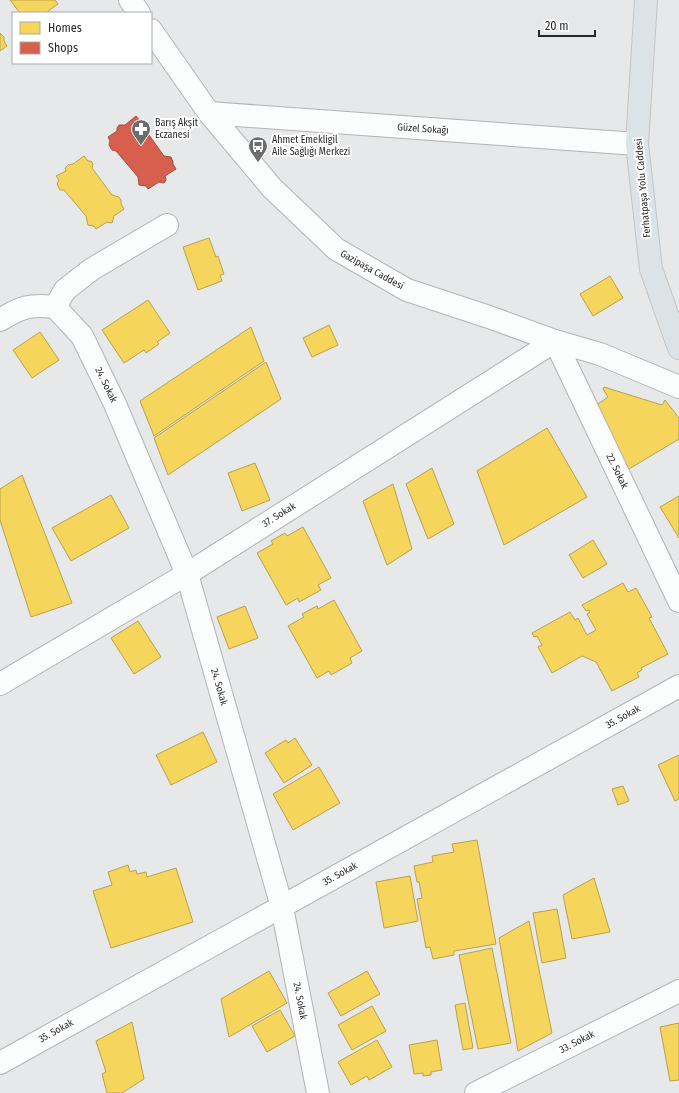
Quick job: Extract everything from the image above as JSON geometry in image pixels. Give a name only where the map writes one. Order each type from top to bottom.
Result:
[{"type":"main road","name":"Ferhatpaşa Yolu Caddesi","points":[[646,0],[637,144],[651,269],[678,339]]},
{"type":"street","points":[[130,0],[138,12]]},
{"type":"street","name":"Gazipaşa Caddesi","points":[[152,31],[209,113],[272,188],[336,249],[407,290],[489,316],[555,341],[600,354],[679,387]]},
{"type":"street","name":"Güzel Sokağı","points":[[209,113],[637,144]]},
{"type":"street","points":[[0,320],[15,310],[28,306],[43,305],[55,307],[65,290],[92,269],[167,225]]},
{"type":"street","name":"24. Sokak","points":[[55,307],[82,336],[115,404],[187,574],[282,907],[318,1093]]},
{"type":"street","name":"37. Sokak","points":[[0,684],[187,574],[555,341]]},
{"type":"street","name":"22. Sokak","points":[[555,341],[679,600]]},
{"type":"street","name":"35. Sokak","points":[[0,1062],[679,686]]},
{"type":"street","name":"33. Sokak","points":[[476,1093],[679,991]]},
{"type":"building: Homes","points":[[10,0],[55,0],[58,4],[48,12],[19,12]]},
{"type":"building: Homes","points":[[0,33],[4,37],[4,41],[7,46],[0,51]]},
{"type":"building: Homes","points":[[84,156],[88,161],[91,161],[93,164],[92,168],[112,195],[119,197],[124,209],[114,216],[112,223],[107,222],[96,229],[94,226],[88,225],[86,216],[64,190],[60,190],[57,184],[59,180],[56,176],[66,171],[65,168],[68,165],[73,164]]},
{"type":"building: Homes","points":[[209,238],[216,257],[218,256],[224,274],[220,275],[222,281],[198,290],[183,247]]},
{"type":"building: Homes","points":[[610,276],[623,298],[593,316],[580,294]]},
{"type":"building: Homes","points":[[148,300],[170,333],[157,342],[159,344],[146,353],[144,350],[124,363],[102,330]]},
{"type":"building: Homes","points":[[329,325],[338,345],[312,357],[303,338]]},
{"type":"building: Homes","points":[[251,327],[264,361],[154,436],[140,401]]},
{"type":"building: Homes","points":[[40,332],[59,360],[32,378],[13,350]]},
{"type":"building: Homes","points":[[266,362],[281,399],[168,475],[154,438]]},
{"type":"building: Homes","points":[[604,387],[662,405],[665,400],[679,418],[679,439],[624,472],[592,408],[608,397],[603,389]]},
{"type":"building: Homes","points":[[547,428],[587,497],[504,545],[477,471]]},
{"type":"building: Homes","points":[[255,463],[270,500],[242,511],[228,473]]},
{"type":"building: Homes","points":[[432,468],[454,524],[428,539],[406,484]]},
{"type":"building: Homes","points":[[22,475],[72,603],[31,617],[0,520],[0,489]]},
{"type":"building: Homes","points":[[393,484],[412,549],[387,565],[363,501]]},
{"type":"building: Homes","points":[[111,495],[129,528],[71,561],[52,528]]},
{"type":"building: Homes","points":[[679,496],[679,538],[660,507]]},
{"type":"building: Homes","points":[[303,527],[331,578],[318,585],[321,590],[299,602],[298,598],[286,605],[257,553],[273,544],[271,541],[285,533],[287,536]]},
{"type":"building: Homes","points":[[593,540],[607,564],[583,578],[569,555]]},
{"type":"building: Homes","points":[[623,583],[628,592],[636,588],[652,617],[649,618],[668,654],[641,668],[642,670],[637,673],[639,677],[612,691],[596,662],[582,656],[552,673],[538,647],[542,645],[537,636],[534,637],[532,633],[570,612],[575,620],[578,618],[587,635],[596,630],[587,614],[590,612],[589,610],[586,611],[582,605]]},
{"type":"building: Homes","points":[[334,600],[362,651],[350,658],[352,663],[331,675],[329,671],[317,678],[288,626],[304,617],[302,614],[317,606],[318,609]]},
{"type":"building: Homes","points":[[245,606],[258,638],[229,649],[217,617]]},
{"type":"building: Homes","points":[[138,621],[161,657],[134,674],[111,638]]},
{"type":"building: Homes","points":[[203,732],[217,762],[171,785],[156,755]]},
{"type":"building: Homes","points":[[295,738],[312,765],[284,783],[265,753],[286,740],[288,743]]},
{"type":"building: Homes","points":[[679,755],[679,799],[675,801],[658,765]]},
{"type":"building: Homes","points":[[319,767],[340,803],[293,830],[273,794]]},
{"type":"building: Homes","points":[[623,786],[629,801],[618,805],[612,789]]},
{"type":"building: Homes","points":[[477,840],[496,944],[454,951],[454,955],[433,959],[430,947],[426,948],[417,899],[422,898],[414,866],[433,862],[432,856],[454,852],[452,844]]},
{"type":"building: Homes","points":[[128,865],[130,872],[136,870],[137,874],[146,872],[147,877],[176,868],[193,922],[111,948],[93,891],[112,885],[108,872]]},
{"type":"building: Homes","points":[[410,876],[418,921],[384,928],[376,882]]},
{"type":"building: Homes","points":[[594,878],[610,932],[572,939],[563,895]]},
{"type":"building: Homes","points":[[557,909],[566,958],[542,963],[533,913]]},
{"type":"building: Homes","points":[[529,921],[552,1033],[518,1051],[499,938]]},
{"type":"building: Homes","points":[[492,948],[511,1043],[478,1049],[459,955]]},
{"type":"building: Homes","points":[[269,971],[287,1003],[229,1037],[221,999]]},
{"type":"building: Homes","points":[[367,971],[380,994],[341,1016],[328,993]]},
{"type":"building: Homes","points":[[465,1003],[473,1048],[463,1050],[455,1005]]},
{"type":"building: Homes","points":[[372,1006],[386,1031],[352,1050],[338,1025]]},
{"type":"building: Homes","points":[[280,1010],[295,1036],[267,1052],[252,1026]]},
{"type":"building: Homes","points":[[132,1022],[144,1079],[122,1093],[107,1093],[102,1074],[106,1072],[96,1041]]},
{"type":"building: Homes","points":[[679,1023],[679,1080],[670,1081],[660,1027]]},
{"type":"building: Homes","points":[[377,1040],[392,1067],[369,1080],[367,1076],[351,1085],[338,1062]]},
{"type":"building: Homes","points":[[437,1040],[442,1070],[431,1072],[431,1075],[423,1076],[423,1073],[414,1074],[409,1045]]},
{"type":"building: Shops","points":[[136,116],[140,121],[143,121],[144,128],[164,156],[171,157],[176,169],[165,176],[166,180],[164,183],[159,182],[148,189],[146,186],[139,185],[138,177],[109,145],[110,141],[108,137],[117,131],[119,125],[125,125]]},
{"type":"place","name":"Barış Akşit Eczanesi","points":[[141,146]]},
{"type":"place","name":"Ahmet Emekligil Aile Sağlığı Merkezi","points":[[258,163]]}]
